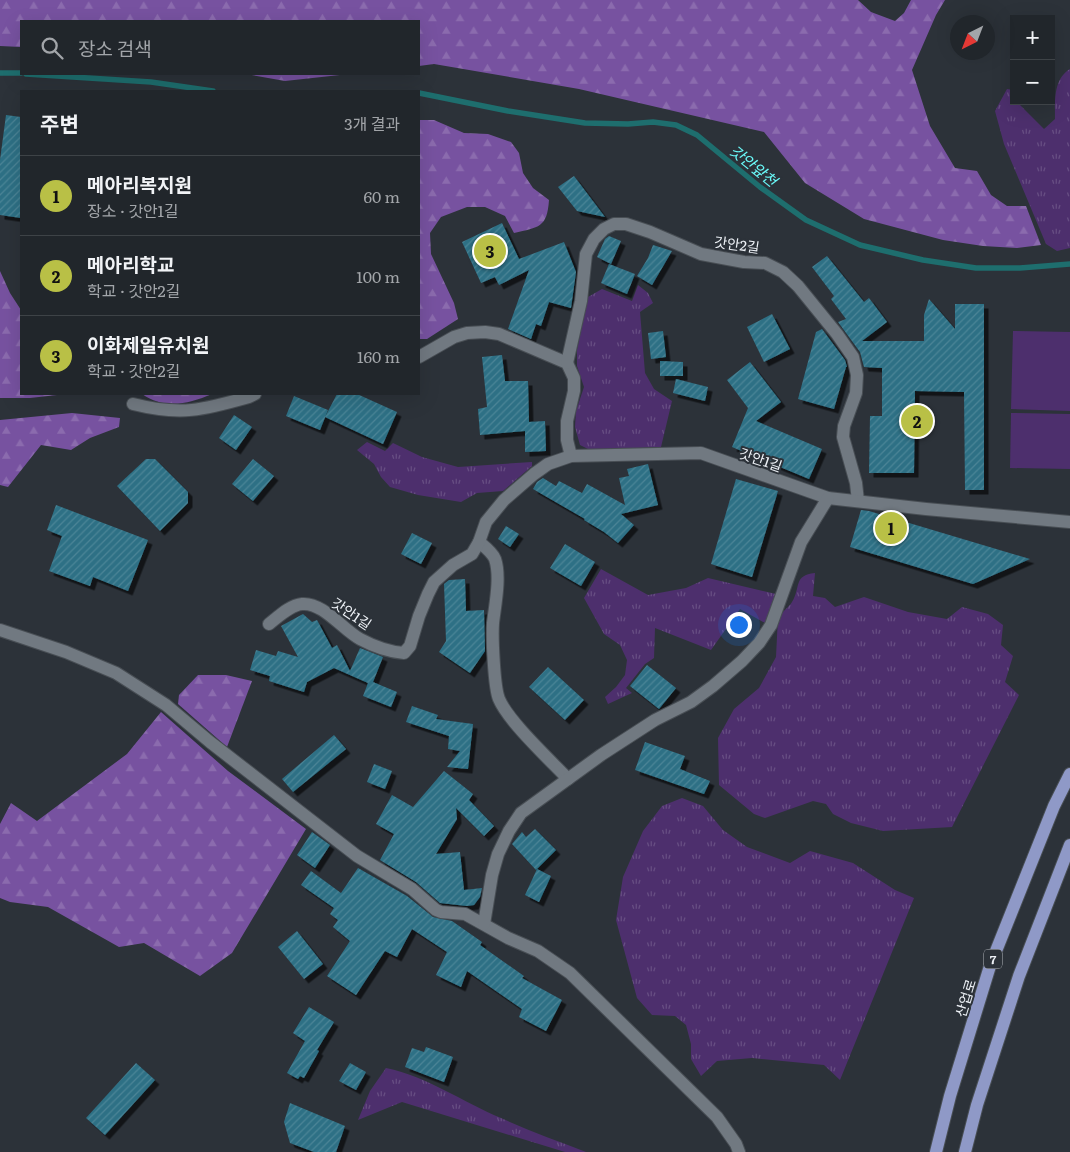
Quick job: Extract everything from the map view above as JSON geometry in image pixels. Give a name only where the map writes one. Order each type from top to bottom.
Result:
[{"type":"main road","name":"산업로","points":[[936,1152],[950,1096],[990,966],[1054,806],[1070,774]]},
{"type":"main road","name":"7","points":[[965,1152],[977,1105],[1018,976],[1070,845]]},
{"type":"street","name":"갓안2길","points":[[566,362],[581,301],[586,254],[594,239],[604,228],[614,224],[626,224],[701,254],[744,262],[765,263],[783,272],[798,286],[853,357],[857,375],[856,393],[842,437],[856,484],[858,501]]},
{"type":"street","points":[[420,356],[454,337],[467,333],[485,332],[499,334],[566,362],[574,378],[574,392],[567,421],[567,440],[571,456]]},
{"type":"street","points":[[133,404],[156,410],[175,412],[199,410],[252,395]]},
{"type":"street","name":"갓안1길","points":[[269,624],[286,611],[300,604],[309,604],[331,615],[361,640],[394,652],[404,653],[410,646],[422,609],[434,582],[453,565],[472,554],[480,542],[486,522],[504,500],[548,464],[571,456],[701,453],[828,498],[1070,522]]},
{"type":"street","points":[[484,924],[492,875],[498,854],[509,831],[521,814],[601,755],[655,720],[691,702],[720,680],[759,643],[771,625],[801,542],[828,498]]},
{"type":"street","points":[[480,542],[494,558],[496,569],[497,590],[493,626],[495,682],[499,699],[521,728],[568,779]]},
{"type":"street","points":[[0,630],[66,652],[116,673],[166,704],[210,742],[357,856],[412,889],[436,910],[465,914],[508,938],[538,951],[570,973],[717,1117],[736,1144],[739,1152]]},
{"type":"green space","points":[[0,0],[858,0],[871,12],[895,21],[904,13],[911,0],[945,0],[936,15],[912,70],[930,126],[955,168],[977,171],[991,195],[1007,206],[1026,206],[1041,245],[1017,248],[983,246],[943,240],[864,219],[805,183],[764,132],[579,89],[434,64],[420,66],[420,20],[20,20],[20,47],[0,46]]},
{"type":"green space","points":[[1070,69],[1070,248],[1057,251],[1046,244],[1004,144],[995,111],[1007,89],[1010,90],[1010,105],[1020,105],[1044,129],[1055,119],[1056,91],[1064,73]]},
{"type":"green space","points":[[252,75],[340,75],[285,81]]},
{"type":"green space","points":[[420,120],[434,120],[464,133],[488,134],[511,142],[519,153],[523,173],[533,188],[549,200],[546,216],[540,225],[514,233],[505,216],[485,207],[467,207],[441,217],[430,233],[431,254],[454,303],[458,319],[427,339],[420,339]]},
{"type":"green space","points":[[0,271],[10,293],[20,308],[20,395],[57,395],[30,398],[0,398]]},
{"type":"green space","points":[[638,285],[648,293],[653,303],[640,312],[645,373],[654,389],[672,401],[661,447],[590,450],[580,445],[575,427],[576,411],[584,387],[577,366],[577,350],[588,297],[602,289],[632,301]]},
{"type":"green space","points":[[1013,331],[1070,332],[1070,411],[1011,409]]},
{"type":"green space","points":[[144,395],[209,395],[177,404],[168,404]]},
{"type":"green space","points":[[72,413],[120,418],[119,427],[90,438],[71,450],[41,445],[8,487],[0,485],[0,420]]},
{"type":"green space","points":[[1011,413],[1070,414],[1070,469],[1010,468]]},
{"type":"green space","points":[[367,442],[385,451],[393,443],[422,457],[458,467],[532,462],[532,466],[503,491],[477,493],[461,502],[418,495],[390,487],[381,477],[374,464],[357,450]]},
{"type":"green space","points":[[601,569],[648,595],[686,588],[708,578],[776,594],[765,623],[740,609],[711,650],[655,628],[654,658],[645,664],[626,688],[632,693],[608,704],[605,697],[625,675],[627,660],[620,645],[604,634],[584,598]]},
{"type":"green space","points":[[815,573],[813,596],[825,598],[835,607],[864,597],[908,612],[947,619],[962,607],[988,614],[1003,625],[1001,645],[1013,656],[1005,682],[1019,695],[952,827],[883,831],[851,823],[833,814],[826,804],[813,801],[765,818],[754,814],[719,785],[718,738],[734,709],[759,688],[776,657],[778,617],[795,597],[800,579],[808,574]]},
{"type":"green space","points":[[198,675],[226,675],[252,681],[227,747],[178,704],[179,695]]},
{"type":"green space","points":[[161,712],[228,771],[306,829],[232,953],[200,976],[144,943],[119,947],[48,907],[10,902],[0,898],[0,824],[11,803],[37,821],[127,754]]},
{"type":"green space","points":[[682,798],[703,806],[723,830],[747,847],[790,863],[810,851],[853,863],[895,890],[914,898],[840,1080],[824,1065],[752,1058],[717,1061],[701,1076],[691,1059],[691,1044],[686,1025],[675,1016],[652,1015],[637,998],[616,920],[623,877],[643,831],[662,806]]},
{"type":"green space","points":[[386,1068],[416,1077],[487,1112],[586,1152],[565,1152],[402,1102],[358,1120],[370,1091]]},
{"type":"building","points":[[6,115],[20,117],[20,218],[0,215],[0,160]]},
{"type":"building","points":[[574,176],[605,217],[577,211],[558,187]]},
{"type":"building","points":[[502,223],[519,259],[564,242],[576,272],[571,308],[549,302],[541,326],[536,324],[531,339],[508,329],[529,270],[499,285],[495,277],[481,283],[462,242]]},
{"type":"building","points":[[609,236],[621,241],[611,264],[597,257],[605,239]]},
{"type":"building","points":[[653,245],[672,251],[652,285],[637,276],[648,258]]},
{"type":"building","points":[[827,256],[864,302],[869,298],[887,322],[862,341],[924,341],[924,315],[929,299],[955,329],[955,304],[984,304],[984,490],[965,490],[964,392],[915,391],[914,473],[869,473],[870,416],[882,416],[882,368],[864,367],[860,352],[838,322],[846,319],[831,299],[834,296],[812,267]]},
{"type":"building","points":[[609,264],[635,274],[627,294],[601,283]]},
{"type":"building","points":[[772,314],[790,349],[764,362],[747,327]]},
{"type":"building","points":[[822,329],[845,360],[847,367],[834,409],[798,399],[816,332]]},
{"type":"building","points":[[663,331],[666,357],[651,359],[648,333]]},
{"type":"building","points":[[502,355],[505,381],[528,381],[529,422],[545,421],[546,451],[525,452],[525,431],[480,435],[478,409],[487,407],[482,357]]},
{"type":"building","points":[[660,361],[683,362],[683,376],[660,376]]},
{"type":"building","points":[[750,362],[781,402],[756,421],[822,449],[809,479],[732,447],[748,408],[727,380]]},
{"type":"building","points":[[676,379],[708,387],[705,401],[673,393]]},
{"type":"building","points":[[336,395],[359,395],[397,412],[383,444],[325,417]]},
{"type":"building","points":[[294,396],[328,410],[320,430],[286,416]]},
{"type":"building","points":[[234,415],[252,427],[236,450],[219,438]]},
{"type":"building","points":[[146,459],[155,459],[188,492],[188,503],[160,531],[117,486]]},
{"type":"building","points":[[253,459],[274,476],[253,501],[232,484]]},
{"type":"building","points":[[648,464],[658,505],[621,514],[634,525],[618,543],[585,519],[533,489],[537,482],[543,478],[556,486],[559,481],[582,493],[587,484],[625,505],[619,478],[629,476],[627,469]]},
{"type":"building","points":[[736,479],[778,491],[752,577],[711,564]]},
{"type":"building","points":[[56,505],[148,540],[128,591],[93,577],[90,586],[49,571],[62,536],[47,530]]},
{"type":"building","points":[[861,510],[1030,559],[973,584],[850,547]]},
{"type":"building","points":[[506,526],[519,534],[510,547],[498,539]]},
{"type":"building","points":[[412,533],[432,543],[421,564],[401,554]]},
{"type":"building","points":[[565,544],[595,562],[581,586],[550,568]]},
{"type":"building","points":[[465,579],[466,611],[484,610],[485,651],[470,673],[439,652],[446,641],[444,584],[449,580]]},
{"type":"building","points":[[303,614],[312,622],[317,620],[332,648],[337,645],[350,671],[360,648],[383,657],[373,682],[397,692],[391,707],[363,696],[368,683],[334,668],[307,682],[304,692],[269,681],[270,676],[250,670],[256,650],[276,656],[278,651],[298,657],[281,626]]},
{"type":"building","points":[[647,665],[676,688],[659,709],[630,686]]},
{"type":"building","points":[[548,667],[584,700],[565,720],[529,687]]},
{"type":"building","points":[[412,706],[438,715],[436,719],[473,724],[468,769],[447,767],[460,751],[448,749],[449,736],[406,722]]},
{"type":"building","points":[[334,735],[346,749],[293,792],[282,779]]},
{"type":"building","points":[[645,742],[685,756],[680,769],[710,781],[704,794],[635,770]]},
{"type":"building","points":[[374,764],[392,771],[385,789],[367,782]]},
{"type":"building","points":[[444,771],[473,794],[469,800],[494,826],[484,836],[456,808],[457,819],[436,854],[460,852],[464,890],[482,888],[480,897],[474,905],[440,903],[416,882],[380,860],[394,834],[376,824],[392,795],[413,807]]},
{"type":"building","points":[[535,829],[556,850],[536,870],[512,844],[522,832],[526,837]]},
{"type":"building","points":[[312,832],[330,845],[315,868],[297,855]]},
{"type":"building","points":[[358,868],[407,896],[433,917],[452,921],[482,942],[480,945],[524,976],[522,978],[562,1000],[546,1031],[519,1017],[522,1009],[467,971],[461,987],[436,975],[447,952],[412,929],[397,957],[385,951],[356,995],[327,976],[350,941],[333,927],[338,920],[330,914],[334,908],[301,885],[311,871],[341,893]]},
{"type":"building","points":[[537,869],[551,876],[539,902],[525,895]]},
{"type":"building","points":[[297,931],[323,964],[304,979],[278,947]]},
{"type":"building","points":[[309,1007],[334,1022],[317,1050],[319,1051],[304,1078],[300,1076],[298,1079],[287,1073],[305,1041],[293,1033]]},
{"type":"building","points":[[426,1047],[453,1057],[444,1082],[405,1067],[412,1048],[424,1052]]},
{"type":"building","points":[[136,1063],[155,1080],[105,1135],[86,1118]]},
{"type":"building","points":[[350,1063],[366,1072],[356,1090],[339,1081]]},
{"type":"building","points":[[290,1103],[345,1126],[336,1152],[314,1152],[290,1143],[284,1122]]},
{"type":"waterway","name":"갓안앞천","points":[[0,73],[20,73]]},
{"type":"waterway","name":"갓안앞천","points":[[42,75],[151,82],[206,90]]},
{"type":"waterway","name":"갓안앞천","points":[[420,93],[508,111],[585,123],[628,124],[653,122],[676,125],[697,135],[760,187],[806,220],[860,245],[923,260],[976,268],[1020,268],[1070,264]]},
{"type":"place","name":"이화제일유치원","points":[[490,251]]},
{"type":"place","name":"메아리학교","points":[[917,421]]},
{"type":"place","name":"메아리복지원","points":[[891,528]]}]
